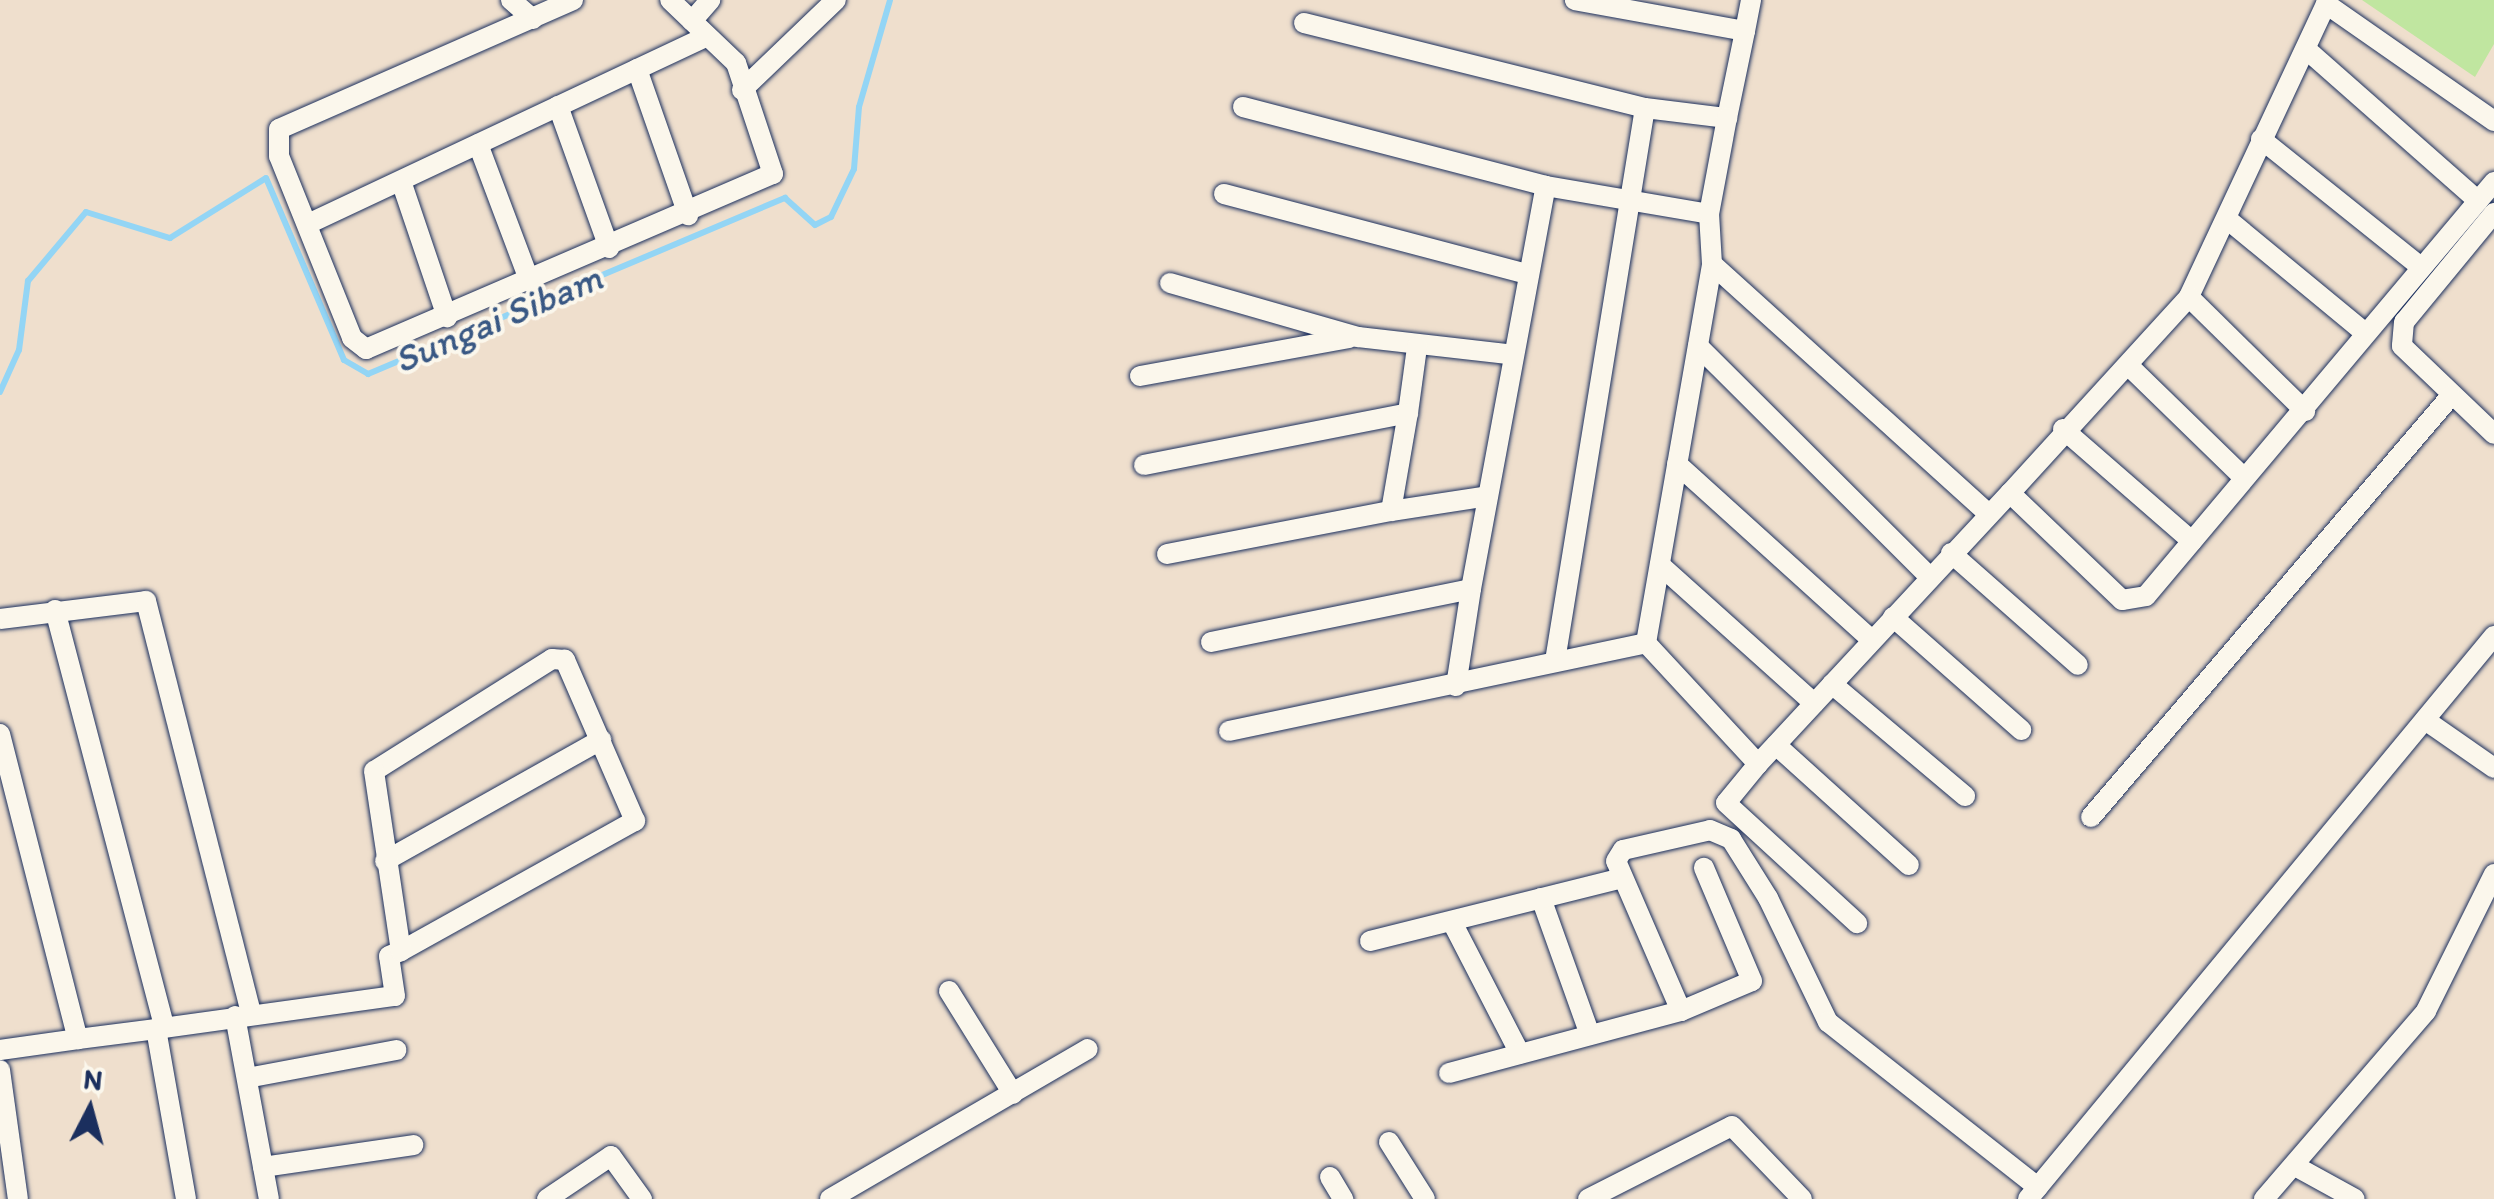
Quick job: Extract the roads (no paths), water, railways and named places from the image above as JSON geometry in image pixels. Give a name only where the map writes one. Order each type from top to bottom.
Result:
[{"type":"street","points":[[511,0],[533,19]]},
{"type":"street","points":[[573,0],[279,129],[279,156],[310,224],[352,338],[366,349],[688,215],[773,174],[736,64],[670,0]]},
{"type":"street","points":[[310,224],[637,69],[699,28],[710,0]]},
{"type":"street","points":[[742,90],[836,0]]},
{"type":"street","points":[[1577,0],[1667,8],[1745,31]]},
{"type":"street","points":[[1646,642],[1712,264],[1709,214],[1752,0]]},
{"type":"street","points":[[1857,923],[1726,804],[1758,764],[2010,493],[2063,430],[2132,369],[2189,297],[2327,2],[2494,121]]},
{"type":"street","points":[[1304,24],[1645,108],[1727,118]]},
{"type":"street","points":[[2307,50],[2486,207]]},
{"type":"street","points":[[637,69],[688,215]]},
{"type":"street","points":[[558,106],[609,248]]},
{"type":"street","points":[[1243,107],[1546,186],[1709,214]]},
{"type":"street","points":[[1555,662],[1645,108]]},
{"type":"street","points":[[2261,139],[2417,264]]},
{"type":"street","points":[[478,144],[530,282]]},
{"type":"street","points":[[401,181],[447,317]]},
{"type":"street","points":[[2494,182],[2486,207],[2404,322],[2402,346],[2450,397],[2494,434]]},
{"type":"street","points":[[1456,686],[1522,273],[1546,186]]},
{"type":"street","points":[[1224,194],[1522,273]]},
{"type":"street","points":[[2010,493],[2122,600],[2146,596],[2305,411],[2417,264],[2486,207]]},
{"type":"street","points":[[2227,218],[2363,331]]},
{"type":"street","points":[[1712,264],[1990,514]]},
{"type":"street","points":[[1170,284],[1358,337],[1417,347],[1508,354]]},
{"type":"street","points":[[2189,297],[2305,411]]},
{"type":"street","points":[[2388,304],[2404,322]]},
{"type":"street","points":[[1140,376],[1358,337]]},
{"type":"street","points":[[1698,346],[1930,577]]},
{"type":"street","points":[[1391,511],[1417,347]]},
{"type":"street","points":[[2132,369],[2244,478]]},
{"type":"street","points":[[2091,818],[2450,397]]},
{"type":"street","points":[[1144,465],[1408,414]]},
{"type":"street","points":[[2063,430],[2192,541]]},
{"type":"street","points":[[1677,464],[1872,640]]},
{"type":"street","points":[[1167,554],[1488,496]]},
{"type":"street","points":[[1951,554],[2078,666]]},
{"type":"street","points":[[1660,564],[1814,703]]},
{"type":"street","points":[[1210,642],[1471,589]]},
{"type":"street","points":[[0,619],[146,601],[243,1014],[248,1078],[269,1199]]},
{"type":"street","points":[[54,610],[160,1028],[186,1199]]},
{"type":"street","points":[[1893,617],[2020,730]]},
{"type":"street","points":[[1682,1011],[1618,879],[1623,850],[1703,830],[1725,835],[1768,898],[1828,1022],[2033,1193],[2494,636]]},
{"type":"street","points":[[1229,731],[1456,686],[1646,642]]},
{"type":"street","points":[[1646,642],[1758,764]]},
{"type":"street","points":[[0,1050],[395,996],[388,958],[401,951],[635,821],[565,660],[552,659],[379,766],[385,861],[401,951]]},
{"type":"street","points":[[1832,684],[1965,796]]},
{"type":"street","points":[[2425,720],[2494,768]]},
{"type":"street","points":[[0,734],[78,1039]]},
{"type":"street","points":[[385,861],[602,740]]},
{"type":"street","points":[[1776,745],[1909,866]]},
{"type":"street","points":[[1449,1073],[1682,1011],[1752,981],[1704,868]]},
{"type":"street","points":[[2264,1199],[2426,1011],[2494,874]]},
{"type":"street","points":[[1370,941],[1618,879]]},
{"type":"street","points":[[1541,898],[1590,1035]]},
{"type":"street","points":[[1452,922],[1520,1054]]},
{"type":"street","points":[[949,992],[1013,1094]]},
{"type":"street","points":[[830,1199],[1088,1049]]},
{"type":"street","points":[[248,1078],[396,1050]]},
{"type":"street","points":[[0,1070],[18,1199]]},
{"type":"street","points":[[1588,1199],[1732,1126],[1802,1199]]},
{"type":"street","points":[[1389,1142],[1426,1199]]},
{"type":"street","points":[[263,1167],[413,1146]]},
{"type":"street","points":[[546,1199],[611,1156],[642,1199]]},
{"type":"street","points":[[2294,1166],[2354,1199]]},
{"type":"street","points":[[1330,1177],[1343,1199]]},
{"type":"waterway","name":"Sungai Sibam","points":[[0,392],[19,350],[28,281],[86,212],[170,238],[266,178],[344,360],[368,374],[785,198],[815,225],[831,217],[854,169],[859,107],[890,0]]}]
